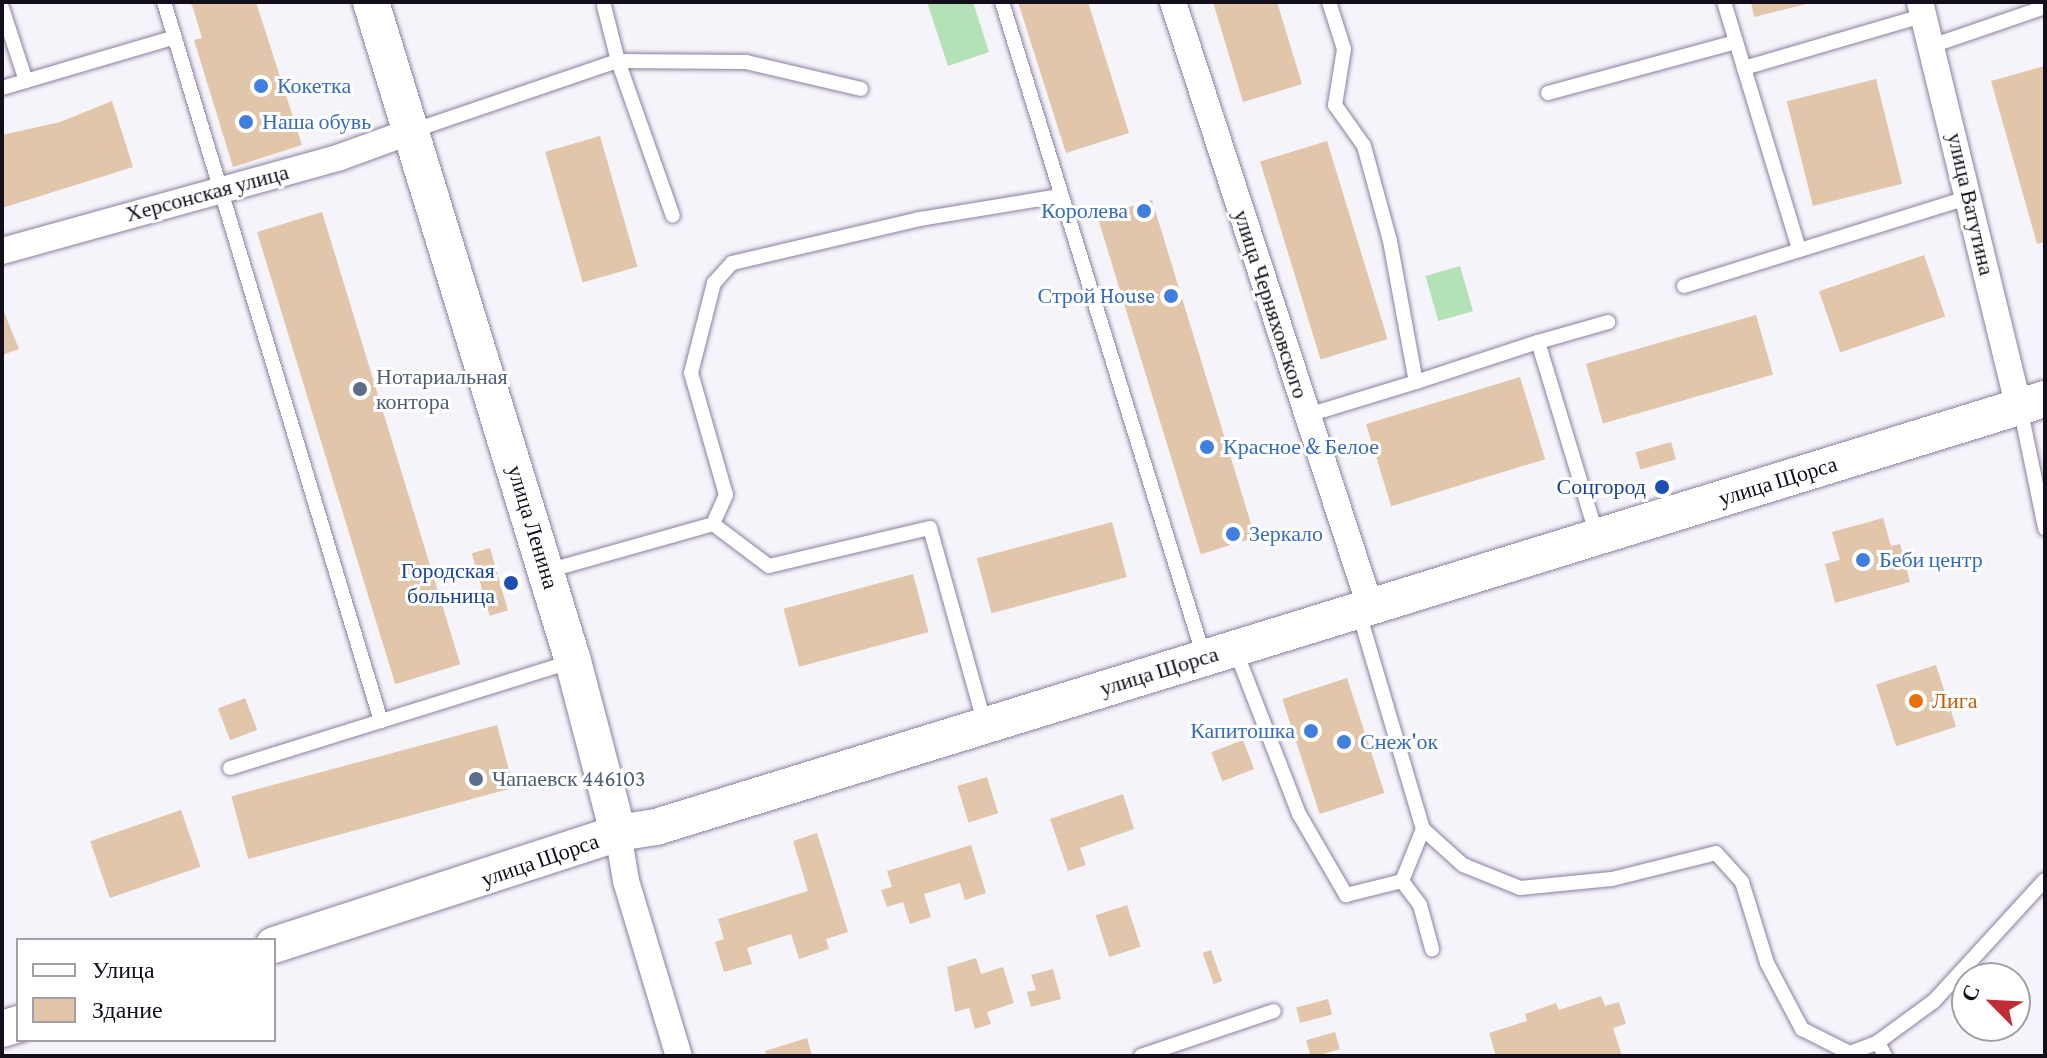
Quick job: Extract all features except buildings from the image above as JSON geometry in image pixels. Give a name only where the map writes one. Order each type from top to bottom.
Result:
[{"type":"main road","name":"улица Ленина","points":[[371,2],[573,661],[618,833]]},
{"type":"main road","name":"улица Щорса","points":[[276,944],[618,833],[656,827],[2032,403]]},
{"type":"street","name":"улица Черняховского","points":[[1173,2],[1308,415],[1364,608]]},
{"type":"street","name":"улица Ватутина","points":[[1922,8],[1934,45],[1970,197],[2032,403]]},
{"type":"street","name":"Херсонская улица","points":[[2,251],[222,187],[340,157],[412,131]]},
{"type":"street","name":"улица Ленина","points":[[618,833],[626,881],[679,1056]]},
{"type":"lane","points":[[164,2],[381,721]]},
{"type":"lane","points":[[1002,2],[1059,196],[1219,653],[1299,814],[1346,895],[1402,881]]},
{"type":"lane","points":[[1329,2],[1344,49],[1335,105],[1364,146],[1390,241],[1416,382]]},
{"type":"lane","points":[[1724,2],[1799,249]]},
{"type":"lane","points":[[604,6],[618,61],[673,216]]},
{"type":"lane","points":[[1934,45],[2045,7]]},
{"type":"lane","points":[[2,8],[26,81]]},
{"type":"lane","points":[[1744,68],[1922,8]]},
{"type":"lane","points":[[2,88],[175,37]]},
{"type":"lane","points":[[1548,93],[1736,42]]},
{"type":"lane","points":[[412,131],[618,61],[746,62],[861,89]]},
{"type":"lane","points":[[713,524],[726,495],[691,373],[714,283],[732,263],[920,219],[1059,196]]},
{"type":"lane","points":[[1684,286],[1970,197]]},
{"type":"lane","points":[[1308,415],[1608,322]]},
{"type":"lane","points":[[1538,342],[1597,536]]},
{"type":"lane","points":[[2032,403],[2045,528]]},
{"type":"lane","points":[[546,571],[713,524]]},
{"type":"lane","points":[[713,524],[769,566],[930,528],[985,725]]},
{"type":"lane","points":[[1364,608],[1423,829],[1463,865],[1520,888],[1612,879],[1716,853],[1742,882],[1767,963],[1802,1029],[1850,1053],[1882,1049],[1934,1001],[2045,880]]},
{"type":"lane","points":[[230,768],[573,661]]},
{"type":"lane","points":[[1402,881],[1423,829]]},
{"type":"lane","points":[[1402,881],[1420,905],[1432,949]]},
{"type":"lane","points":[[1141,1056],[1274,1011]]},
{"type":"green space","points":[[927,2],[973,2],[989,52],[948,66]]},
{"type":"green space","points":[[1460,266],[1473,311],[1438,321],[1425,276]]},
{"type":"place","name":"Кокетка","points":[[261,86]]},
{"type":"place","name":"Наша обувь","points":[[246,122]]},
{"type":"place","name":"Королева","points":[[1144,211]]},
{"type":"place","name":"Строй House","points":[[1171,296]]},
{"type":"place","name":"Нотариальная контора","points":[[360,389]]},
{"type":"place","name":"Красное & Белое","points":[[1207,447]]},
{"type":"place","name":"Соцгород","points":[[1662,487]]},
{"type":"place","name":"Зеркало","points":[[1233,534]]},
{"type":"place","name":"Беби центр","points":[[1863,560]]},
{"type":"place","name":"Городская больница","points":[[511,583]]},
{"type":"place","name":"Лига","points":[[1916,701]]},
{"type":"place","name":"Капитошка","points":[[1311,731]]},
{"type":"place","name":"Снеж'ок","points":[[1344,742]]},
{"type":"place","name":"Чапаевск 446103","points":[[476,779]]}]
